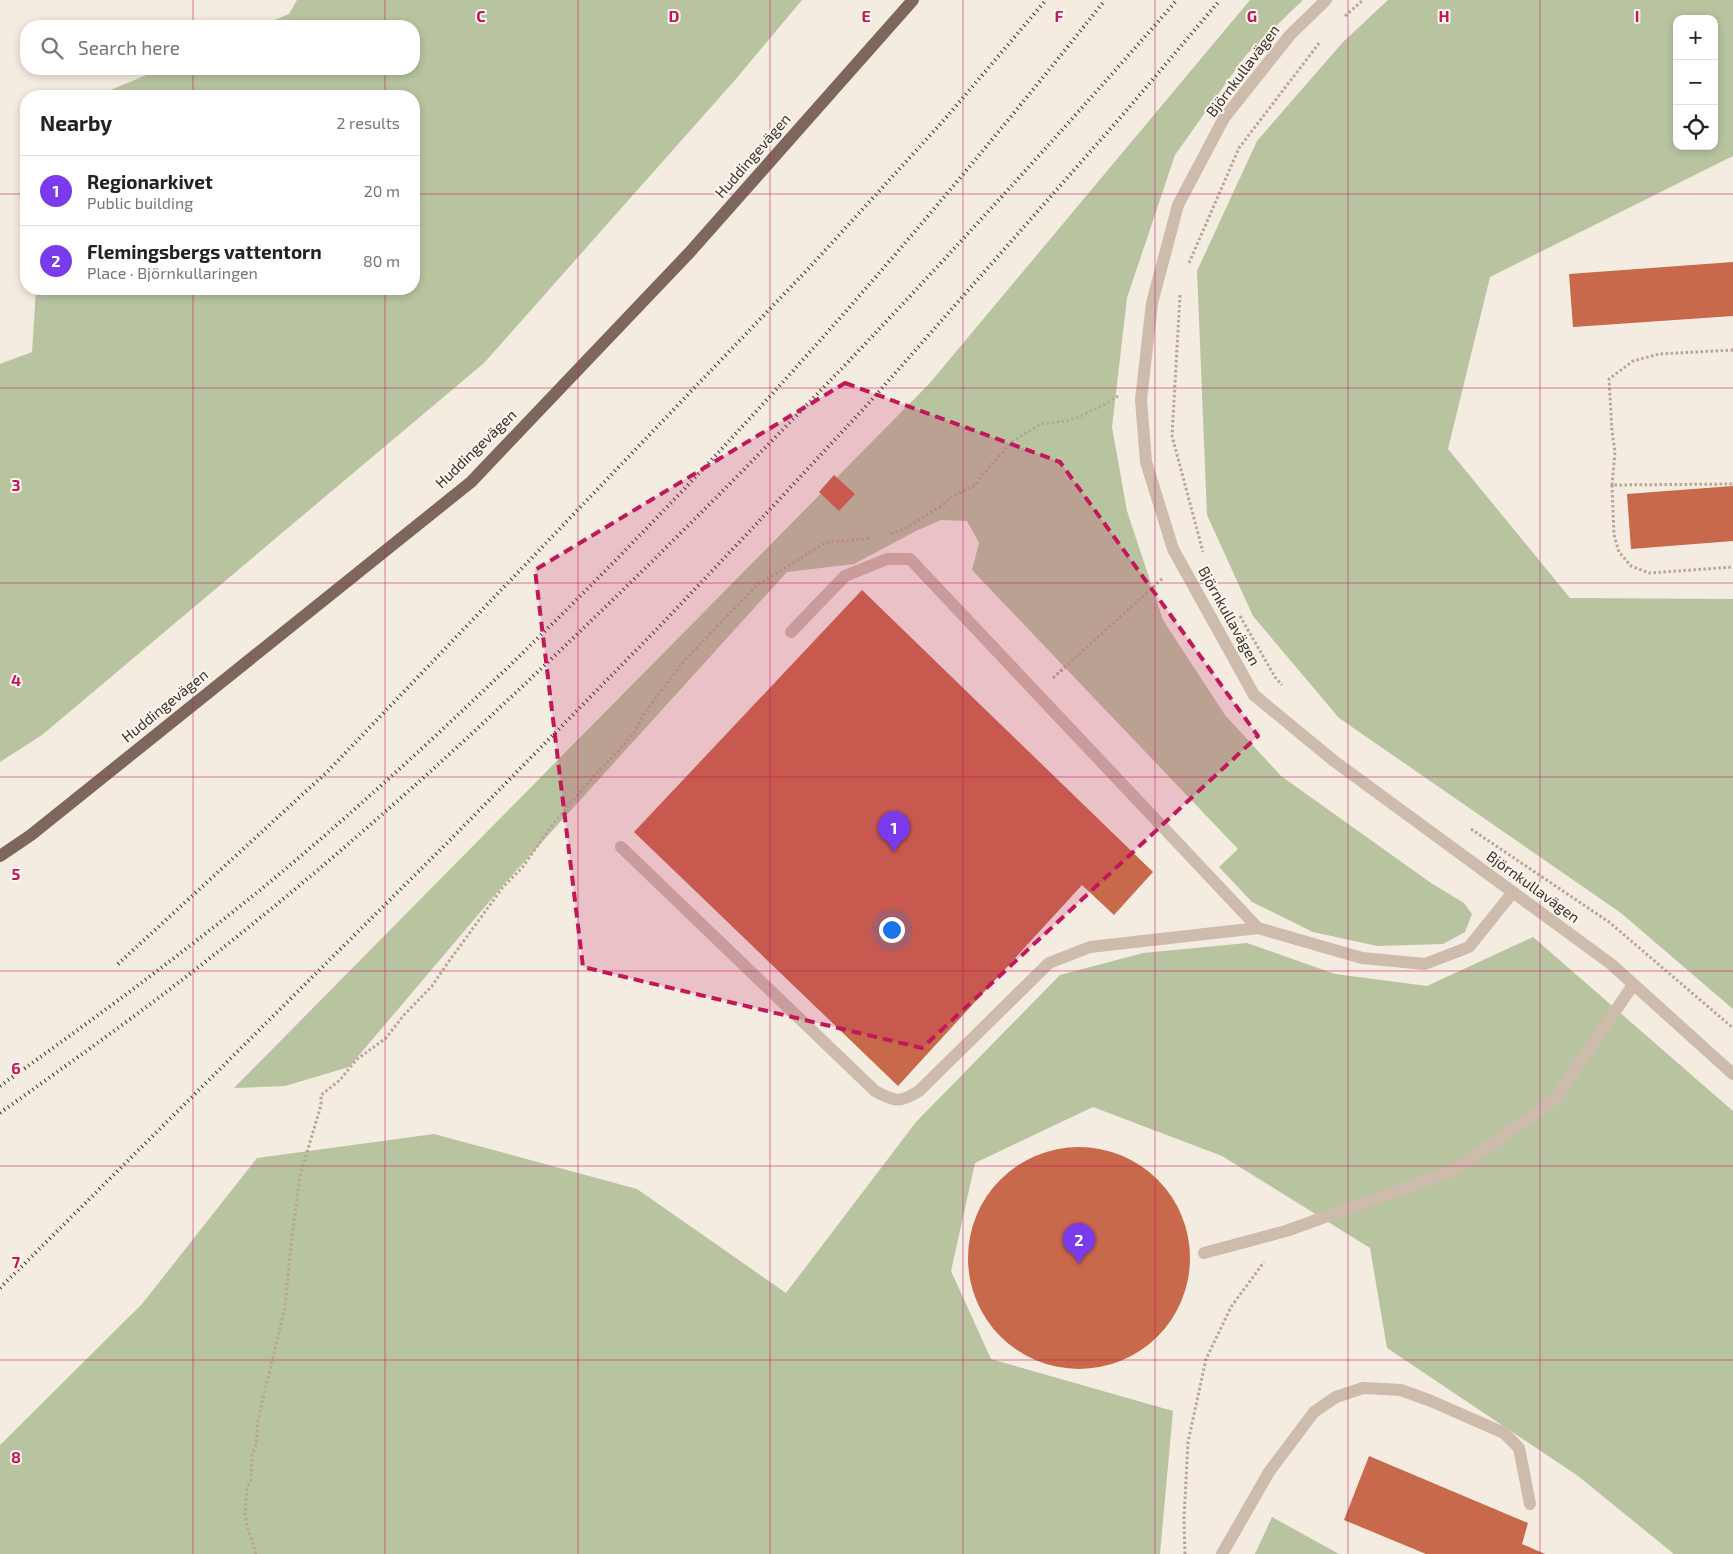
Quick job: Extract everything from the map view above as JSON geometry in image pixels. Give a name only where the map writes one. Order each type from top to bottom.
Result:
[{"type":"main road","name":"Huddingevägen","points":[[0,856],[31,835],[471,482],[690,252],[913,0]]},
{"type":"street","name":"Björnkullavägen","points":[[1326,0],[1290,35],[1224,118],[1178,205],[1152,303],[1141,400],[1146,462],[1173,549],[1254,694],[1334,761],[1611,964],[1733,1074]]},
{"type":"street","points":[[791,632],[845,576],[887,559],[910,559],[1258,928]]},
{"type":"street","points":[[621,847],[875,1091],[890,1099],[906,1099],[920,1091],[1049,963],[1090,947],[1258,928],[1362,958],[1425,964],[1469,947],[1513,892]]},
{"type":"street","points":[[1204,1253],[1286,1231],[1455,1170],[1555,1099],[1633,985]]},
{"type":"street","points":[[1222,1554],[1268,1472],[1314,1412],[1336,1397],[1363,1388],[1401,1390],[1504,1433],[1519,1448],[1530,1504]]},
{"type":"path","points":[[1343,19],[1363,0]]},
{"type":"path","points":[[1185,272],[1239,148],[1322,38]]},
{"type":"path","points":[[1180,290],[1172,436],[1204,552]]},
{"type":"path","points":[[1733,350],[1659,354],[1633,361],[1609,379],[1615,452],[1612,486],[1614,535],[1619,552],[1631,566],[1649,573],[1733,567]]},
{"type":"path","points":[[881,536],[906,528],[943,505],[951,497],[976,486],[981,476],[1013,441],[1041,424],[1066,421],[1079,417],[1116,397],[1142,386]]},
{"type":"path","points":[[1612,486],[1733,484]]},
{"type":"path","points":[[256,1554],[246,1520],[247,1490],[252,1455],[256,1444],[258,1420],[285,1307],[300,1176],[321,1105],[321,1095],[340,1080],[356,1060],[386,1038],[404,1015],[432,986],[503,887],[522,868],[561,814],[635,731],[642,715],[670,678],[756,586],[825,543],[838,541],[853,542],[872,538]]},
{"type":"path","points":[[1065,667],[1160,580]]},
{"type":"path","points":[[1237,611],[1275,677],[1289,691]]},
{"type":"path","points":[[1464,824],[1609,922],[1733,1028]]},
{"type":"path","points":[[1185,1554],[1184,1519],[1188,1442],[1206,1359],[1231,1307],[1286,1231]]},
{"type":"highlighted area","points":[[845,383],[1060,462],[1258,736],[922,1048],[583,967],[535,570]]},
{"type":"green space","points":[[297,0],[802,0],[735,80],[484,363],[42,735],[0,762],[0,364],[32,352],[36,295],[420,295],[420,90],[110,90],[147,75],[420,75],[420,20],[274,20],[289,14]]},
{"type":"green space","points":[[1250,0],[1303,0],[1246,55],[1175,155],[1127,298],[1112,427],[1127,511],[1163,620],[1225,715],[1281,776],[1431,883],[1464,903],[1472,914],[1465,932],[1443,944],[1377,946],[1313,932],[1252,902],[1219,867],[1238,849],[972,570],[979,543],[967,521],[941,520],[854,564],[787,572],[505,883],[349,1067],[285,1086],[234,1088],[929,384]]},
{"type":"green space","points":[[1388,0],[1733,0],[1733,156],[1490,277],[1448,449],[1570,598],[1733,599],[1733,1009],[1621,913],[1339,718],[1253,616],[1207,515],[1197,271],[1257,141],[1343,42]]},
{"type":"green space","points":[[1533,937],[1733,1111],[1733,1554],[1674,1554],[1578,1476],[1387,1348],[1370,1248],[1222,1156],[1093,1107],[975,1163],[951,1271],[991,1359],[1173,1411],[1160,1554],[0,1554],[0,1445],[142,1304],[257,1158],[434,1134],[637,1189],[786,1293],[916,1122],[1060,975],[1143,953],[1247,943],[1335,974],[1427,986]]},
{"type":"green space","points":[[1272,1517],[1339,1554],[1255,1554]]},
{"type":"building","points":[[1733,262],[1733,316],[1573,327],[1569,274]]},
{"type":"building","points":[[834,475],[855,494],[839,511],[819,492]]},
{"type":"building","points":[[1733,486],[1733,541],[1631,549],[1627,494]]},
{"type":"building","points":[[862,590],[1153,872],[1114,915],[1082,885],[898,1086],[634,832]]},
{"type":"building","points":[[1079,1147],[1101,1149],[1131,1160],[1149,1172],[1165,1188],[1177,1206],[1185,1226],[1190,1258],[1188,1280],[1177,1310],[1165,1328],[1149,1344],[1131,1356],[1111,1364],[1079,1369],[1057,1367],[1027,1356],[1009,1344],[993,1328],[981,1310],[973,1290],[968,1258],[970,1236],[981,1206],[993,1188],[1009,1172],[1027,1160],[1047,1152]]},
{"type":"building","points":[[1369,1456],[1528,1523],[1522,1544],[1545,1554],[1426,1554],[1344,1520]]},
{"type":"railway","points":[[118,964],[328,771],[808,269],[944,120],[1046,0]]},
{"type":"railway","points":[[0,1086],[161,968],[278,875],[424,747],[528,647],[631,545],[827,333],[922,223],[1105,0]]},
{"type":"railway","points":[[0,1113],[158,998],[310,877],[455,749],[549,661],[671,543],[819,392],[965,237],[1177,0]]},
{"type":"railway","points":[[0,1288],[450,840],[658,628],[868,404],[1126,111],[1220,0]]},
{"type":"place","name":"Regionarkivet","points":[[894,852]]},
{"type":"place","name":"Flemingsbergs vattentorn","points":[[1079,1264]]}]
